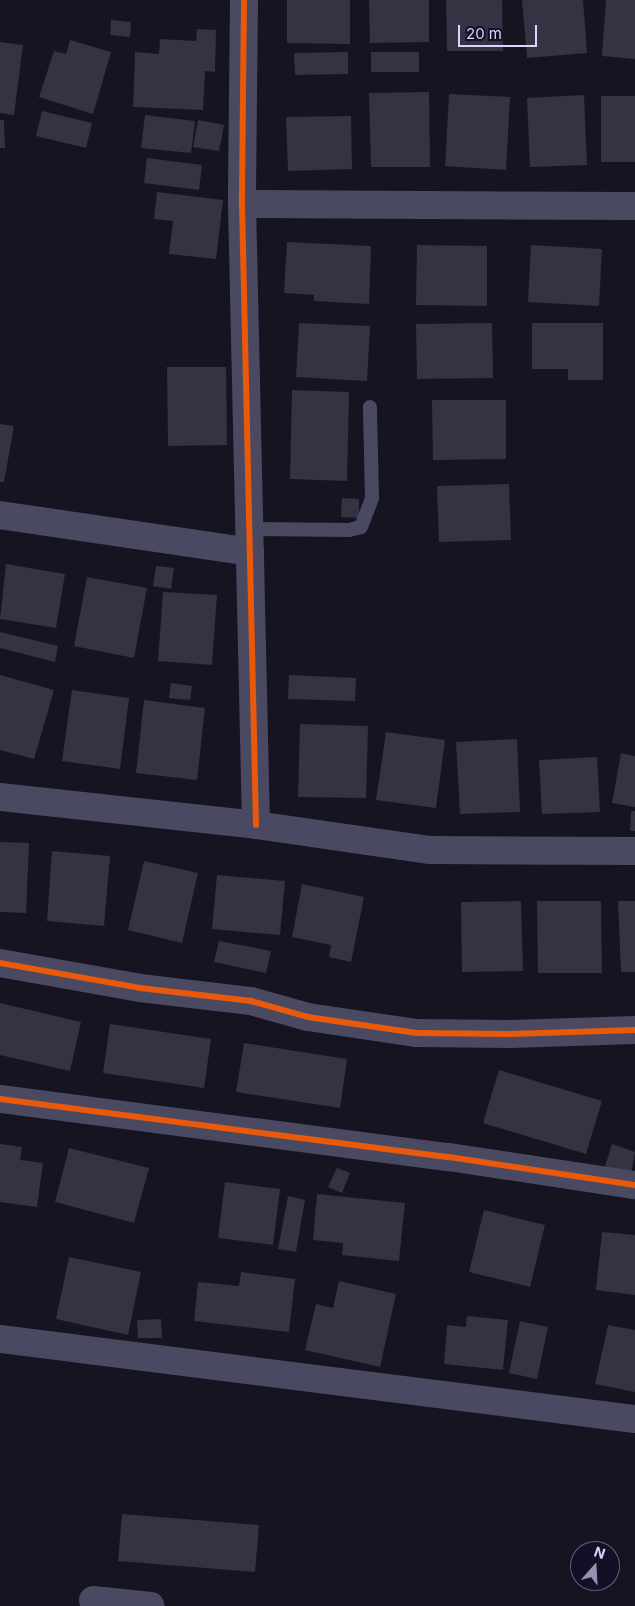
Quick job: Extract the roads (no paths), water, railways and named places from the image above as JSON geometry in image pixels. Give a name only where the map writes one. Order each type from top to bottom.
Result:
[{"type":"street","points":[[244,0],[242,204],[256,825]]},
{"type":"street","points":[[242,204],[635,206]]},
{"type":"street","points":[[0,515],[250,540]]},
{"type":"street","points":[[0,797],[256,825],[430,850],[635,851]]},
{"type":"street","points":[[0,963],[140,988],[252,1001],[308,1017],[416,1033],[511,1034],[635,1030]]},
{"type":"street","points":[[0,1099],[449,1157],[635,1185]]},
{"type":"street","points":[[0,1339],[635,1419]]},
{"type":"street","points":[[93,1600],[151,1606]]},
{"type":"lane","points":[[250,540],[349,530],[361,527],[372,498],[370,407]]}]
